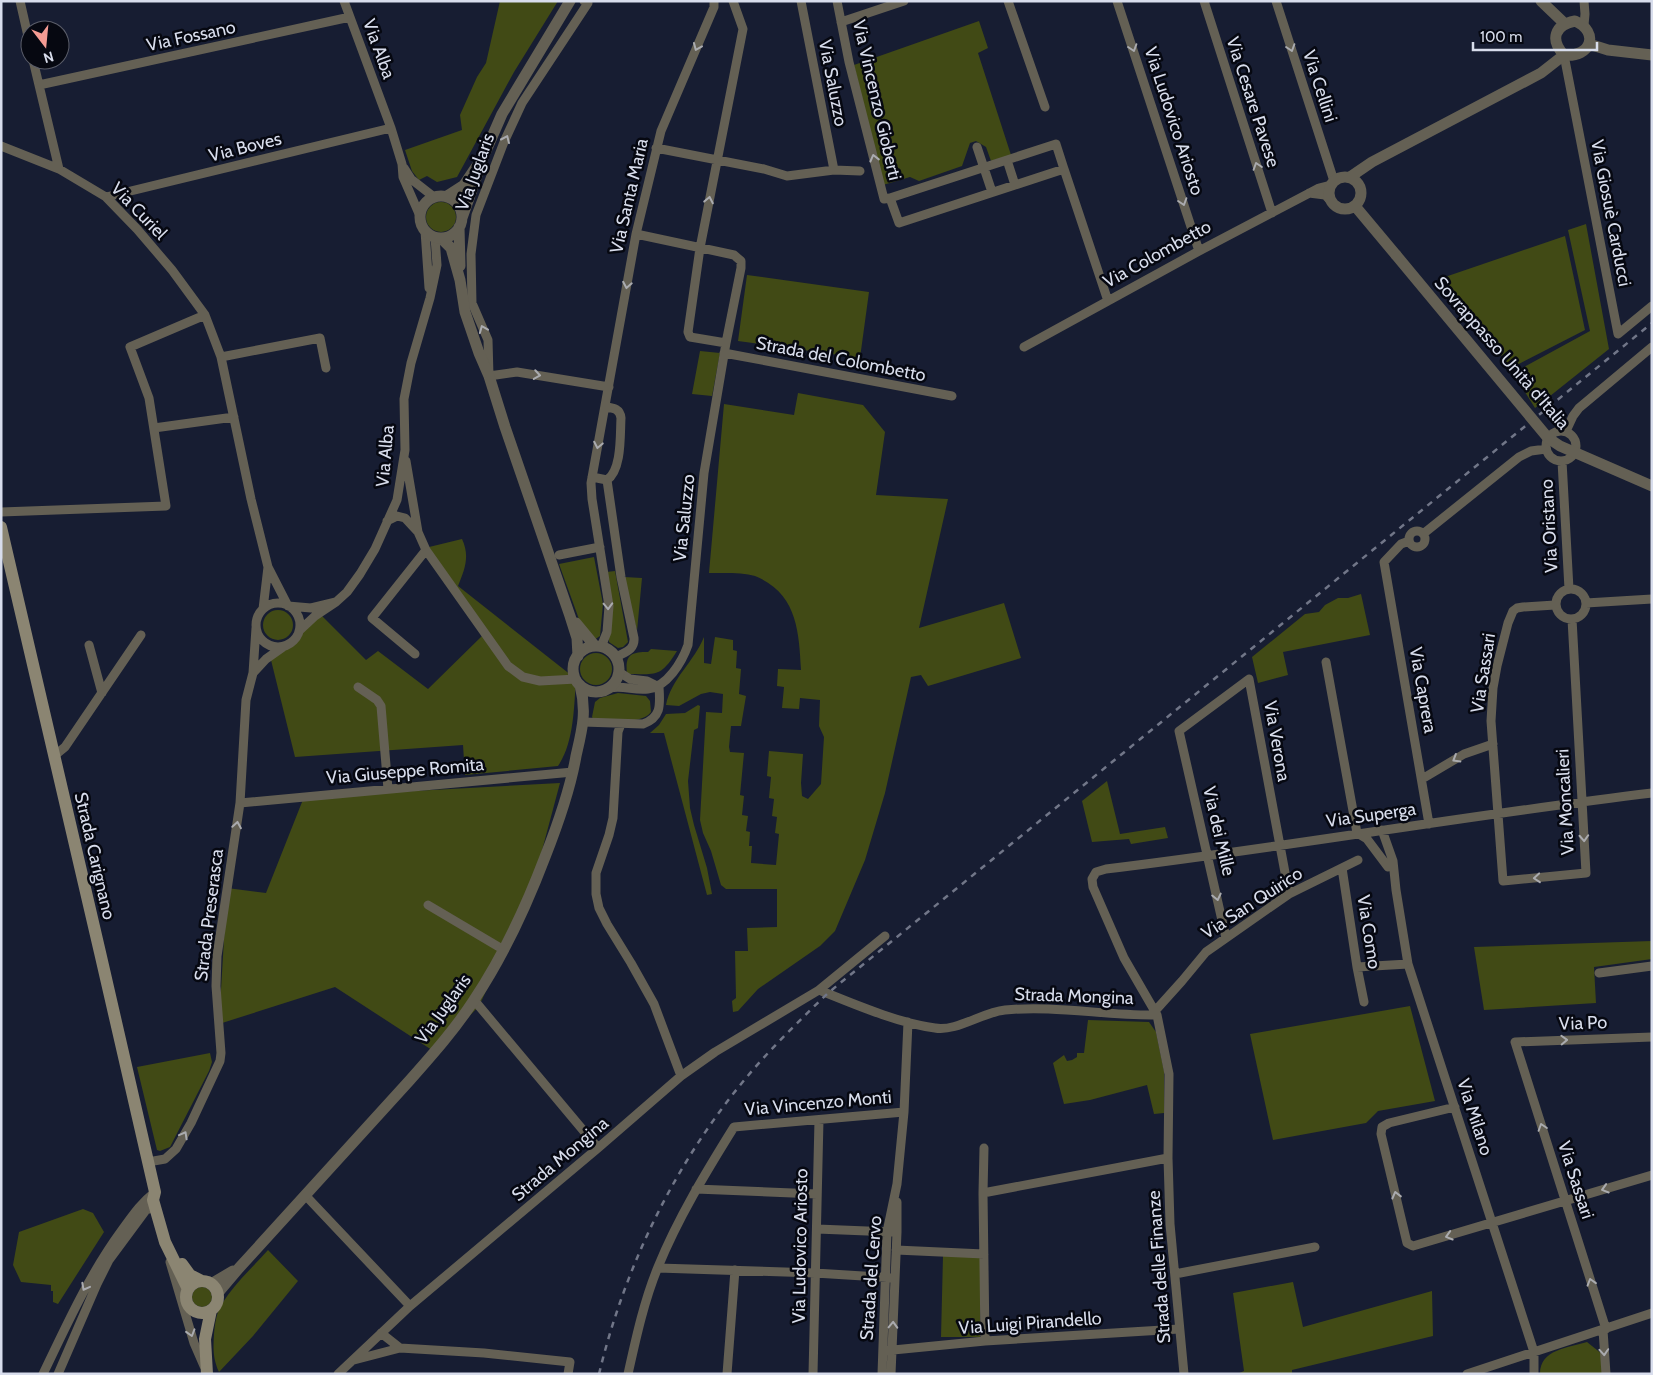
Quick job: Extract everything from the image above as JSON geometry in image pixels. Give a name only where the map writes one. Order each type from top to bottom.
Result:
[{"type":"main road","name":"Strada Carignano","points":[[1,527],[155,1192],[155,1207],[170,1252],[188,1289]]},
{"type":"main road","name":"Strada Carignano","points":[[155,1192],[160,1199],[170,1236],[181,1262],[190,1274],[210,1286]]},
{"type":"main road","points":[[192,1284],[210,1286],[216,1303],[211,1310],[202,1313],[194,1311],[187,1302],[188,1289],[192,1284]]},
{"type":"main road","name":"Strada Carignano","points":[[207,1373],[205,1339],[211,1310]]},
{"type":"main road","name":"Strada Carignano","points":[[194,1311],[205,1339]]},
{"type":"street","points":[[20,1],[24,20]]},
{"type":"street","name":"Via Alba","points":[[344,1],[391,128],[402,164],[403,177],[420,216]]},
{"type":"street","name":"Via Juglaris","points":[[460,280],[461,223],[485,153],[502,114],[570,1]]},
{"type":"street","name":"Via Santa Maria","points":[[598,647],[607,632],[609,606],[592,499],[592,477],[636,234],[656,148],[661,131],[714,7],[714,1]]},
{"type":"street","points":[[726,343],[690,337],[688,332],[700,248],[743,29],[733,1]]},
{"type":"street","name":"Via Saluzzo","points":[[801,1],[834,170]]},
{"type":"street","name":"Via Vincenzo Gioberti","points":[[837,1],[849,62],[884,199],[890,198]]},
{"type":"street","points":[[842,22],[904,1]]},
{"type":"street","points":[[1008,1],[1045,108]]},
{"type":"street","name":"Via Ludovico Ariosto","points":[[1118,1],[1199,250]]},
{"type":"street","name":"Via Cesare Pavese","points":[[1204,1],[1272,212]]},
{"type":"street","name":"Via Cellini","points":[[1276,1],[1332,183]]},
{"type":"street","points":[[1542,1],[1564,23]]},
{"type":"street","points":[[1584,1],[1584,25]]},
{"type":"street","name":"Via Juglaris","points":[[489,376],[488,340],[472,303],[471,254],[476,215],[501,150],[522,103],[587,2]]},
{"type":"street","name":"Via Fossano","points":[[39,85],[350,17]]},
{"type":"street","points":[[1575,21],[1584,25],[1590,34],[1589,44],[1582,53],[1572,56],[1564,55],[1556,43],[1556,33],[1564,23],[1575,21]]},
{"type":"street","points":[[1589,44],[1608,50],[1652,55]]},
{"type":"street","name":"Via Colombetto","points":[[1024,347],[1199,250],[1272,212],[1342,177],[1350,178],[1384,156],[1541,74],[1564,55]]},
{"type":"street","name":"Via Giosuè Carducci","points":[[1564,55],[1618,334],[1652,306]]},
{"type":"street","points":[[36,70],[59,168]]},
{"type":"street","name":"Via Boves","points":[[106,197],[391,128]]},
{"type":"street","points":[[1064,169],[899,223],[890,198],[1056,144],[1108,300]]},
{"type":"street","name":"Via Curiel","points":[[1,146],[59,168],[106,197],[166,263],[205,314],[222,357],[268,567],[288,606]]},
{"type":"street","points":[[977,146],[992,192]]},
{"type":"street","points":[[656,148],[764,169],[786,176],[834,170],[860,171]]},
{"type":"street","name":"Via Juglaris","points":[[447,196],[464,185],[485,153]]},
{"type":"street","name":"Via Colombetto","points":[[1355,206],[1360,201],[1361,190],[1370,170],[1384,156]]},
{"type":"street","points":[[1007,160],[1016,185]]},
{"type":"street","name":"Via Alba","points":[[402,164],[411,179],[434,197]]},
{"type":"street","points":[[1350,178],[1358,183],[1361,190]]},
{"type":"street","points":[[1330,200],[1329,195],[1332,183]]},
{"type":"street","points":[[1309,193],[1325,195],[1339,208],[1347,209],[1355,206]]},
{"type":"street","points":[[447,196],[454,199],[458,204],[461,223],[451,235],[433,235],[422,226],[420,216],[424,204],[434,197],[447,196]]},
{"type":"street","name":"Sovrappasso Unità d'Italia","points":[[1355,206],[1548,438],[1560,446],[1652,486]]},
{"type":"street","name":"Via Saluzzo","points":[[636,234],[734,255],[741,261],[704,473],[688,645],[685,654],[675,669],[659,686]]},
{"type":"street","name":"Via Alba","points":[[300,630],[347,592],[375,549],[397,500],[405,450],[404,399],[411,363],[430,298],[433,235]]},
{"type":"street","name":"Via Juglaris","points":[[433,235],[451,248],[460,280],[465,312],[489,376],[570,616],[577,638],[578,656]]},
{"type":"street","points":[[1,512],[166,506],[149,398],[130,347],[205,314]]},
{"type":"street","points":[[222,357],[320,338],[326,368]]},
{"type":"street","points":[[1566,431],[1579,408],[1652,348]]},
{"type":"street","name":"Strada del Colombetto","points":[[724,353],[952,396]]},
{"type":"street","points":[[489,376],[517,372],[609,387]]},
{"type":"street","points":[[606,407],[616,409],[621,414],[617,466],[613,475],[607,480]]},
{"type":"street","points":[[154,428],[234,417]]},
{"type":"street","points":[[1558,431],[1566,431],[1572,435],[1576,446],[1572,456],[1562,461],[1556,460],[1550,457],[1546,449],[1546,441],[1551,434],[1558,431]]},
{"type":"street","name":"Via Caprera","points":[[1429,824],[1384,562],[1401,544],[1410,541],[1410,536],[1414,532],[1423,534],[1519,457],[1531,451],[1546,449]]},
{"type":"street","points":[[405,450],[418,532],[426,550],[508,666],[523,677],[540,681],[578,682],[592,692],[620,686],[647,690],[659,686]]},
{"type":"street","name":"Via Oristano","points":[[1562,461],[1569,589]]},
{"type":"street","points":[[592,477],[607,480]]},
{"type":"street","points":[[607,480],[634,642],[631,649],[616,657]]},
{"type":"street","points":[[397,500],[404,498],[410,500],[413,505]]},
{"type":"street","points":[[387,522],[397,516],[405,518],[418,532]]},
{"type":"street","points":[[559,556],[617,548]]},
{"type":"street","points":[[414,654],[372,618],[426,550]]},
{"type":"street","name":"Via Curiel","points":[[263,609],[268,567]]},
{"type":"street","points":[[1569,589],[1579,591],[1584,596],[1586,603],[1582,614],[1572,620],[1560,616],[1555,605],[1559,594],[1569,589]]},
{"type":"street","points":[[1586,603],[1652,599]]},
{"type":"street","points":[[288,606],[298,616],[300,630],[296,638],[290,644],[283,647],[268,645],[258,635],[256,628],[258,618],[263,609],[279,604],[311,608],[336,602]]},
{"type":"street","name":"Via Sassari","points":[[1555,605],[1517,608],[1510,616],[1497,666],[1493,688],[1492,722],[1503,881],[1586,874]]},
{"type":"street","name":"Via Juglaris","points":[[570,616],[598,647]]},
{"type":"street","name":"Via Moncalieri","points":[[1572,620],[1586,874]]},
{"type":"street","name":"Strada Preserasca","points":[[148,1162],[165,1159],[176,1149],[219,1066],[221,1053],[216,986],[217,956],[240,803],[246,700],[254,673],[256,628]]},
{"type":"street","points":[[54,756],[65,747],[141,636]]},
{"type":"street","points":[[89,645],[102,693]]},
{"type":"street","name":"Strada Preserasca","points":[[254,673],[266,659],[283,647]]},
{"type":"street","points":[[578,682],[574,669],[578,656],[588,648],[598,647],[612,652],[619,666],[618,678],[604,690]]},
{"type":"street","points":[[1326,662],[1357,833],[1367,840],[1388,867]]},
{"type":"street","points":[[619,672],[630,679],[647,681],[659,686]]},
{"type":"street","name":"Via Verona","points":[[1179,732],[1249,679],[1278,845],[1289,894]]},
{"type":"street","name":"Via Juglaris","points":[[210,1286],[239,1268],[306,1196],[435,1052],[474,1000],[504,950],[532,890],[562,812],[584,719],[584,701],[578,682]]},
{"type":"street","points":[[584,719],[621,724],[643,724],[652,721],[659,712],[659,686]]},
{"type":"street","points":[[358,687],[381,706],[388,789]]},
{"type":"street","name":"Via Juglaris","points":[[584,719],[604,690]]},
{"type":"street","points":[[621,724],[618,732],[613,818],[596,873],[596,894],[599,908],[607,924],[654,1004],[681,1076]]},
{"type":"street","name":"Via dei Mille","points":[[1179,732],[1226,938]]},
{"type":"street","points":[[1422,779],[1464,754],[1493,744]]},
{"type":"street","name":"Via Giuseppe Romita","points":[[240,803],[573,772]]},
{"type":"street","name":"Via Superga","points":[[1096,872],[1357,833],[1652,793]]},
{"type":"street","points":[[1389,850],[1392,836],[1398,828]]},
{"type":"street","name":"Via Milano","points":[[1378,831],[1393,861],[1408,964],[1534,1352],[1534,1374]]},
{"type":"street","name":"Via Milano","points":[[1378,831],[1396,890]]},
{"type":"street","name":"Via San Quirico","points":[[1156,1013],[1206,952],[1289,894],[1358,860]]},
{"type":"street","name":"Via Como","points":[[1342,868],[1364,1002]]},
{"type":"street","name":"Strada delle Finanze","points":[[1096,872],[1092,879],[1093,887],[1124,958],[1156,1013],[1169,1074],[1168,1158],[1170,1224],[1184,1374]]},
{"type":"street","points":[[428,905],[504,950]]},
{"type":"street","name":"Strada Mongina","points":[[338,1374],[410,1306],[681,1076],[714,1052],[819,990],[885,936]]},
{"type":"street","points":[[1357,967],[1408,964]]},
{"type":"street","points":[[1599,973],[1652,966]]},
{"type":"street","name":"Strada Mongina","points":[[819,990],[908,1022],[937,1029],[946,1028],[1003,1010],[1030,1009],[1136,1015],[1156,1013]]},
{"type":"street","points":[[474,1000],[598,1148]]},
{"type":"street","name":"Strada del Cervo","points":[[890,1278],[896,1250],[897,1184],[904,1112],[908,1022]]},
{"type":"street","name":"Via Po","points":[[1515,1042],[1652,1037]]},
{"type":"street","name":"Via Sassari","points":[[1515,1042],[1566,1201],[1604,1329],[1606,1374]]},
{"type":"street","points":[[1455,1107],[1388,1123],[1382,1127],[1381,1134],[1407,1243],[1413,1246],[1652,1175]]},
{"type":"street","name":"Via Vincenzo Monti","points":[[696,1189],[734,1127],[904,1112]]},
{"type":"street","name":"Via Ludovico Ariosto","points":[[813,1374],[819,1120]]},
{"type":"street","points":[[984,1148],[985,1341]]},
{"type":"street","points":[[983,1193],[1168,1158]]},
{"type":"street","name":"Strada del Cervo","points":[[882,1374],[887,1350],[890,1278],[887,1232],[897,1184]]},
{"type":"street","points":[[630,1373],[640,1323],[658,1268],[696,1189],[817,1194]]},
{"type":"street","points":[[43,1374],[79,1298],[103,1256],[142,1202],[155,1192]]},
{"type":"street","points":[[306,1196],[410,1306]]},
{"type":"street","points":[[58,1374],[109,1260],[146,1210],[155,1207]]},
{"type":"street","points":[[816,1229],[897,1232]]},
{"type":"street","points":[[1175,1274],[1315,1247]]},
{"type":"street","points":[[896,1250],[984,1254]]},
{"type":"street","name":"Strada Carignano","points":[[170,1252],[169,1260],[194,1343],[207,1373]]},
{"type":"street","points":[[658,1268],[815,1273],[890,1278]]},
{"type":"street","points":[[727,1374],[735,1270]]},
{"type":"street","points":[[1467,1374],[1652,1314]]},
{"type":"street","name":"Via Luigi Pirandello","points":[[887,1350],[985,1341],[1180,1329]]},
{"type":"street","points":[[382,1333],[400,1348]]},
{"type":"street","points":[[352,1361],[400,1348],[484,1353],[570,1362],[568,1374]]},
{"type":"street","name":"Strada del Cervo","points":[[887,1350],[891,1374]]},
{"type":"green space","points":[[500,1],[558,1],[514,72],[457,177],[437,182],[427,176],[419,180],[412,171],[405,150],[462,130],[460,115],[477,77],[486,63]]},
{"type":"green space","points":[[979,21],[988,48],[978,53],[1011,155],[991,161],[986,147],[976,141],[970,143],[962,166],[919,181],[910,177],[883,185],[854,65]]},
{"type":"green space","points":[[441,202],[447,203],[455,211],[455,223],[447,231],[441,232],[435,231],[427,223],[426,217],[427,211],[435,203]]},
{"type":"green space","points":[[1586,224],[1609,349],[1535,408],[1513,373],[1590,331],[1568,230]]},
{"type":"green space","points":[[1565,236],[1585,330],[1511,368],[1442,278]]},
{"type":"green space","points":[[747,275],[869,292],[860,358],[738,341]]},
{"type":"green space","points":[[700,351],[720,353],[712,396],[692,394]]},
{"type":"green space","points":[[798,393],[863,405],[885,432],[876,495],[948,499],[919,628],[1004,603],[1021,658],[928,686],[921,675],[911,677],[885,793],[865,860],[835,931],[820,946],[758,989],[738,1011],[733,1012],[732,1001],[736,998],[735,951],[748,951],[747,928],[777,927],[777,889],[726,889],[721,885],[711,851],[703,833],[700,820],[706,712],[722,713],[723,694],[710,692],[701,694],[679,706],[666,705],[673,687],[695,655],[704,637],[704,663],[711,664],[715,637],[733,640],[733,650],[737,651],[736,668],[741,669],[739,694],[746,696],[741,726],[731,726],[729,747],[730,752],[744,753],[740,795],[744,796],[742,815],[748,816],[746,831],[750,832],[749,846],[752,846],[751,863],[776,865],[779,834],[775,833],[777,817],[772,816],[774,799],[769,798],[771,777],[767,776],[769,751],[803,754],[802,796],[808,799],[821,784],[824,737],[819,726],[820,700],[800,698],[799,709],[782,708],[784,687],[777,686],[778,669],[801,670],[797,628],[793,615],[780,592],[769,583],[755,576],[738,573],[709,573],[724,404],[794,415]]},
{"type":"green space","points":[[462,539],[466,551],[466,562],[458,586],[576,679],[574,713],[570,736],[558,766],[465,775],[463,745],[295,757],[270,656],[319,613],[366,660],[378,651],[428,689],[482,636],[425,548]]},
{"type":"green space","points":[[594,557],[603,604],[600,636],[594,640],[584,633],[559,564]]},
{"type":"green space","points":[[615,571],[628,642],[623,647],[618,648],[609,642],[606,572]]},
{"type":"green space","points":[[624,577],[642,578],[637,631]]},
{"type":"green space","points":[[1361,594],[1370,635],[1283,652],[1288,675],[1258,683],[1252,657],[1305,614],[1319,612],[1325,605],[1338,598],[1348,598]]},
{"type":"green space","points":[[278,610],[284,611],[292,619],[292,631],[284,639],[278,640],[272,639],[264,631],[263,625],[264,619],[272,611]]},
{"type":"green space","points":[[651,649],[677,651],[666,666],[657,673],[627,674],[627,663],[630,656],[648,652]]},
{"type":"green space","points":[[596,653],[608,657],[612,669],[608,681],[596,685],[584,681],[580,669],[584,657]]},
{"type":"green space","points":[[618,693],[646,696],[650,701],[651,712],[641,719],[594,720],[592,717],[595,702],[600,698]]},
{"type":"green space","points":[[698,705],[700,706],[698,728],[694,730],[688,781],[690,808],[707,868],[712,894],[707,895],[664,733],[650,733],[659,725],[666,714],[685,713]]},
{"type":"green space","points":[[1107,781],[1120,834],[1165,827],[1168,838],[1131,844],[1129,839],[1092,842],[1082,801]]},
{"type":"green space","points":[[560,783],[529,899],[479,1006],[435,1052],[335,987],[219,1024],[227,888],[266,893],[304,797]]},
{"type":"green space","points":[[1652,941],[1652,959],[1594,967],[1596,1003],[1484,1010],[1474,947]]},
{"type":"green space","points":[[1410,1006],[1435,1101],[1378,1111],[1366,1123],[1273,1140],[1250,1034]]},
{"type":"green space","points":[[1088,1020],[1149,1022],[1156,1032],[1164,1071],[1164,1113],[1154,1114],[1147,1085],[1090,1100],[1064,1104],[1053,1063],[1064,1055],[1067,1061],[1077,1057],[1077,1053],[1084,1053]]},
{"type":"green space","points":[[210,1053],[212,1062],[209,1071],[170,1147],[160,1151],[157,1150],[137,1067]]},
{"type":"green space","points":[[83,1209],[93,1213],[104,1232],[58,1304],[53,1302],[51,1285],[21,1282],[13,1265],[19,1232]]},
{"type":"green space","points":[[268,1250],[298,1281],[253,1336],[219,1372],[214,1349],[218,1311],[232,1290]]},
{"type":"green space","points":[[943,1256],[981,1256],[980,1337],[941,1337]]},
{"type":"green space","points":[[1293,1282],[1303,1327],[1432,1291],[1433,1336],[1292,1370],[1292,1374],[1237,1374],[1244,1371],[1233,1293]]},
{"type":"green space","points":[[202,1287],[209,1290],[212,1297],[209,1304],[202,1307],[195,1304],[192,1297],[195,1290]]},
{"type":"green space","points":[[1587,1342],[1602,1354],[1602,1374],[1540,1374],[1541,1366],[1550,1354]]},
{"type":"railway","points":[[599,1374],[623,1294],[638,1255],[675,1181],[720,1111],[746,1078],[796,1024],[828,993],[1652,323]]}]
